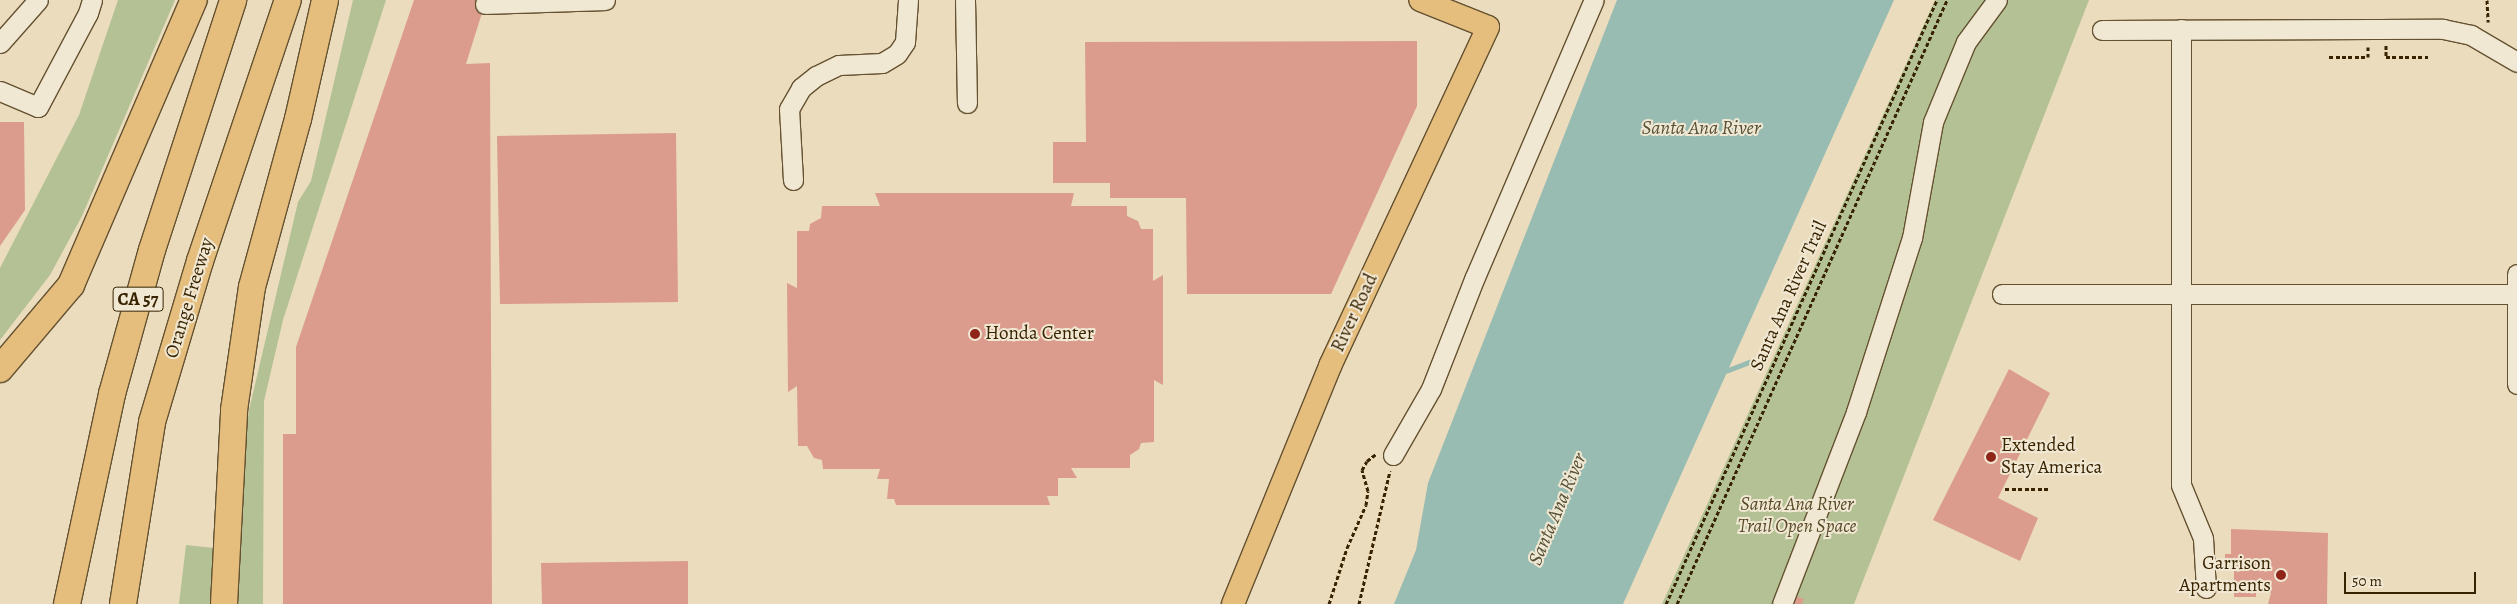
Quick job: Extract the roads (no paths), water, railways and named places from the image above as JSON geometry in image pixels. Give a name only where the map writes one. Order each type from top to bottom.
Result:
[{"type":"highway","points":[[0,369],[71,285],[194,0]]},
{"type":"highway","name":"CA 57","points":[[67,604],[112,394],[152,250],[233,0]]},
{"type":"highway","name":"Orange Freeway","points":[[124,603],[152,422],[200,261],[288,0]]},
{"type":"highway","points":[[224,604],[234,410],[252,287],[298,119],[325,0]]},
{"type":"main road","name":"River Road","points":[[1233,604],[1327,374],[1488,27],[1420,0]]},
{"type":"street","points":[[0,43],[38,0]]},
{"type":"street","points":[[0,91],[38,107],[88,13],[92,0]]},
{"type":"street","points":[[485,4],[605,0]]},
{"type":"street","points":[[793,180],[789,109],[801,88],[816,76],[839,65],[882,63],[897,54],[905,42],[908,0]]},
{"type":"street","points":[[964,0],[967,103]]},
{"type":"street","points":[[1393,455],[1431,389],[1475,276],[1594,0]]},
{"type":"street","points":[[1782,604],[1856,412],[1912,238],[1933,122],[1966,42],[1997,0]]},
{"type":"street","points":[[2181,29],[2181,484],[2203,538],[2206,588]]},
{"type":"street","points":[[2102,30],[2452,30],[2471,35],[2517,62]]},
{"type":"street","points":[[2517,274],[2517,384]]},
{"type":"street","points":[[2002,294],[2517,294]]},
{"type":"water","name":"Santa Ana River","points":[[1617,0],[1894,0],[1623,604],[1394,604],[1416,550],[1428,483]]},
{"type":"waterway","points":[[1723,372],[1752,361]]},
{"type":"place","name":"Honda Center","points":[[975,334]]},
{"type":"place","name":"Extended Stay America","points":[[1991,457]]},
{"type":"place","name":"Garrison Apartments","points":[[2281,575]]},
{"type":"park label","name":"Santa Ana River Trail Open Space","points":[[1797,516]]}]
